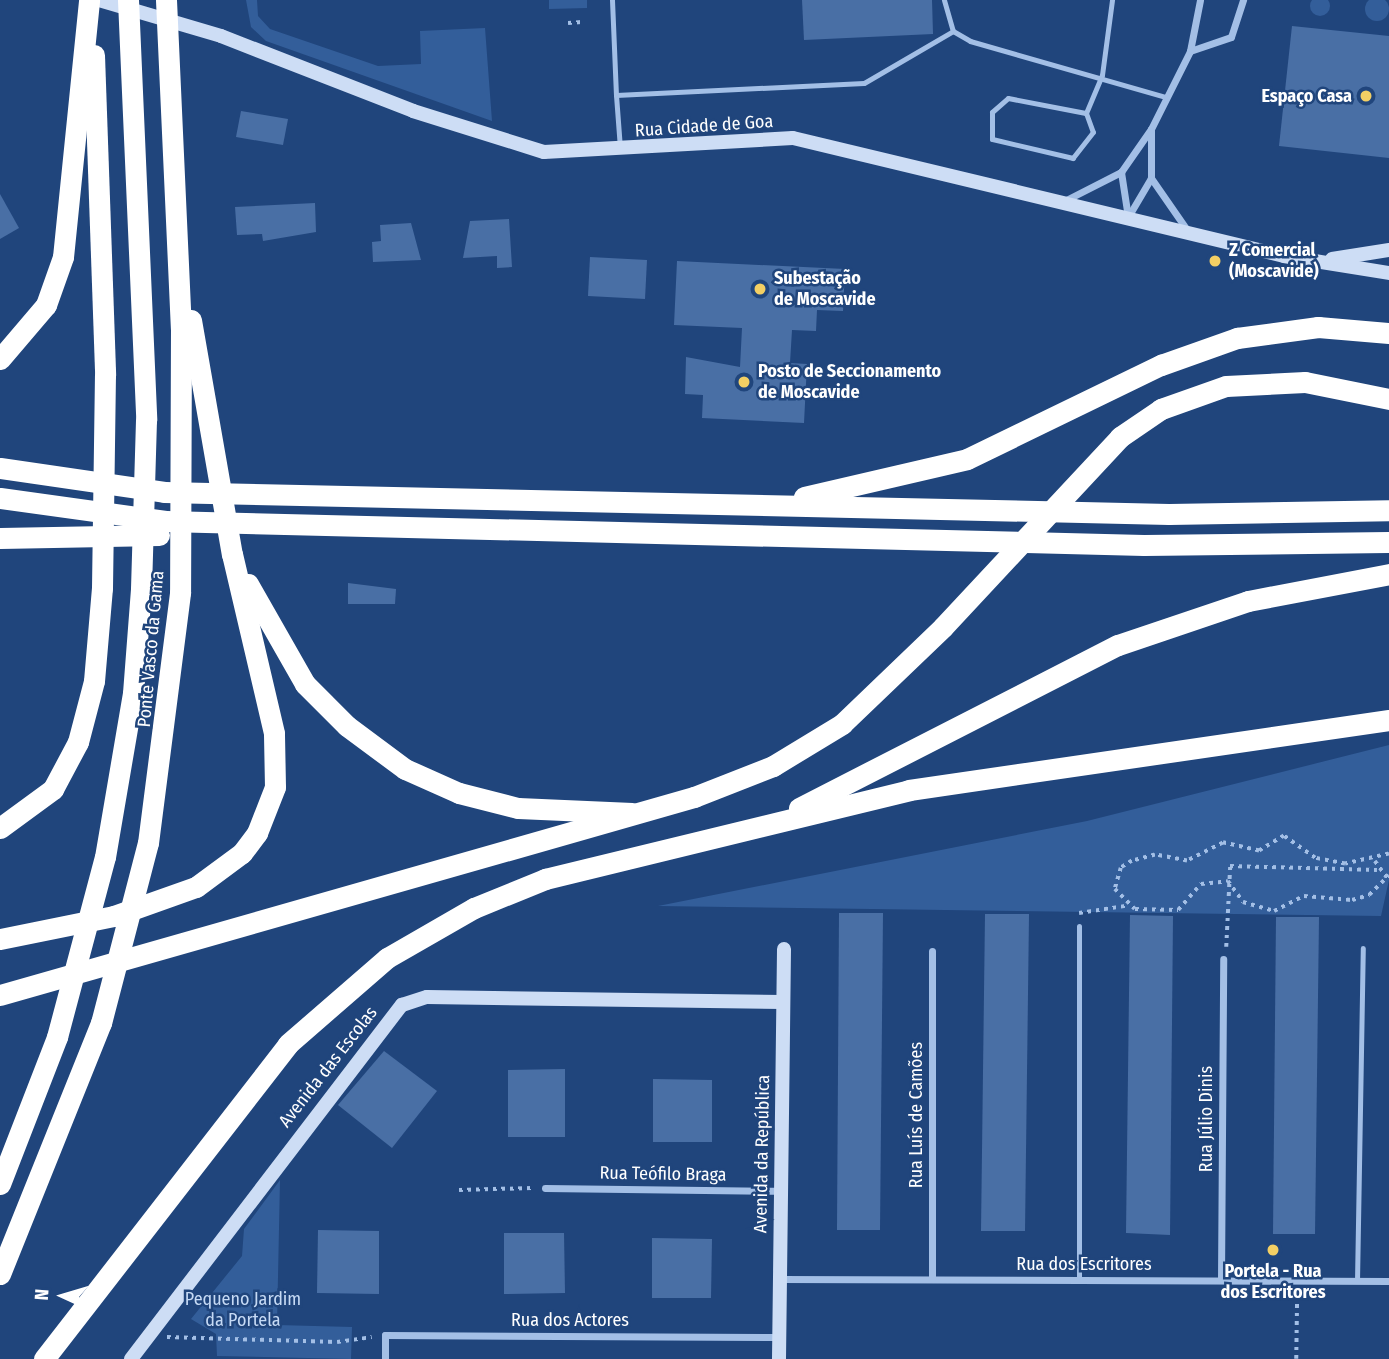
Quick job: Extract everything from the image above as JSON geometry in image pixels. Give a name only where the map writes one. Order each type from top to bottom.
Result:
[{"type":"highway","points":[[0,359],[20,342],[46,305],[63,257],[90,0]]},
{"type":"highway","points":[[0,828],[53,789],[78,742],[94,681],[102,588],[107,432],[90,0]]},
{"type":"highway","name":"Ponte Vasco da Gama","points":[[0,1184],[57,1037],[105,857],[134,693],[141,590],[146,420],[128,0]]},
{"type":"highway","name":"Ponte Vasco da Gama","points":[[0,1274],[101,1023],[148,843],[180,592],[177,243],[166,0]]},
{"type":"highway","points":[[0,939],[114,916],[196,887],[242,853],[257,833],[275,787],[274,733],[239,594],[177,243]]},
{"type":"highway","points":[[764,505],[883,483],[967,458],[1161,365],[1237,338],[1318,327],[1389,333]]},
{"type":"highway","points":[[0,995],[649,813],[814,743],[886,687],[1120,436],[1161,409],[1226,386],[1305,382],[1389,399]]},
{"type":"highway","points":[[0,468],[164,492],[1169,514],[1389,510]]},
{"type":"highway","points":[[0,498],[165,522],[304,523],[1144,545],[1389,542]]},
{"type":"highway","points":[[0,538],[86,540],[304,523]]},
{"type":"highway","points":[[232,554],[289,662],[323,704],[376,750],[459,793],[518,808],[649,813]]},
{"type":"highway","points":[[775,821],[1118,645],[1248,601],[1389,574]]},
{"type":"highway","points":[[44,1359],[288,1044],[379,964],[452,919],[545,879],[775,821],[1000,772],[1389,720]]},
{"type":"street","name":"Rua Cidade de Goa","points":[[99,0],[221,36],[487,136],[544,152],[620,152],[793,138],[1190,233],[1389,273]]},
{"type":"street","points":[[1065,201],[1121,172],[1152,129],[1190,51],[1200,0]]},
{"type":"street","points":[[1190,51],[1231,37],[1242,0]]},
{"type":"street","points":[[1128,217],[1151,178],[1152,129]]},
{"type":"street","points":[[1121,172],[1128,217]]},
{"type":"street","points":[[1151,178],[1190,233]]},
{"type":"street","name":"Rua Cidade de Goa","points":[[1324,261],[1389,250]]},
{"type":"street","name":"Avenida da República","points":[[779,1359],[784,948]]},
{"type":"street","name":"Rua Luís de Camões","points":[[932,951],[932,1279]]},
{"type":"street","name":"Rua Júlio Dinis","points":[[1221,1280],[1223,959]]},
{"type":"street","name":"Avenida das Escolas","points":[[131,1359],[402,1005],[427,997],[783,1002]]},
{"type":"street","name":"Rua Teófilo Braga","points":[[545,1188],[780,1191]]},
{"type":"street","name":"Rua dos Escritores","points":[[780,1279],[1389,1281]]},
{"type":"street","points":[[385,1335],[385,1359]]},
{"type":"street","name":"Rua dos Actores","points":[[385,1335],[779,1338]]},
{"type":"lane","points":[[612,0],[620,152]]},
{"type":"lane","points":[[944,0],[953,31]]},
{"type":"lane","points":[[1086,113],[1008,98],[992,112],[992,139],[1073,158],[1093,132],[1086,113],[1102,75],[1111,0]]},
{"type":"lane","points":[[616,95],[863,83],[953,31],[1166,97]]},
{"type":"lane","points":[[1079,926],[1079,1280]]},
{"type":"lane","points":[[1357,1281],[1363,948]]},
{"type":"path","points":[[568,23],[582,22]]},
{"type":"path","points":[[1125,906],[1116,879],[1121,867],[1144,857],[1187,862],[1211,845],[1259,851],[1284,836],[1330,863],[1374,860],[1389,854]]},
{"type":"path","points":[[1374,860],[1377,870]]},
{"type":"path","points":[[1223,959],[1228,881],[1230,866],[1377,870],[1387,877],[1369,895],[1352,900],[1304,896],[1274,911],[1250,906],[1228,881]]},
{"type":"path","points":[[1079,926],[1079,913],[1125,906],[1178,910],[1201,884],[1228,881]]},
{"type":"path","points":[[459,1190],[545,1188]]},
{"type":"path","points":[[1296,1359],[1297,1281]]},
{"type":"path","points":[[148,1336],[337,1342],[385,1335]]},
{"type":"green space","points":[[1320,-4],[1327,-1],[1330,6],[1327,13],[1320,16],[1313,13],[1310,6],[1313,-1]]},
{"type":"green space","points":[[1377,-3],[1385,1],[1389,9],[1385,17],[1377,21],[1369,17],[1365,9],[1369,1]]},
{"type":"green space","points":[[246,0],[257,0],[258,16],[270,29],[378,66],[421,64],[420,31],[485,28],[492,121],[266,41],[251,27]]},
{"type":"green space","points":[[549,0],[587,0],[587,8],[549,9]]},
{"type":"green space","points":[[1389,745],[1389,880],[1381,916],[658,906],[1087,821]]},
{"type":"green space","name":"Pequeno Jardim da Portela","points":[[280,1180],[277,1325],[352,1327],[351,1359],[217,1356],[216,1334],[191,1319],[242,1256],[244,1229]]},
{"type":"building","points":[[802,0],[932,0],[933,34],[804,40]]},
{"type":"building","points":[[1292,26],[1389,36],[1389,158],[1279,146]]},
{"type":"building","points":[[241,111],[288,119],[283,145],[236,137]]},
{"type":"building","points":[[0,194],[19,228],[0,239]]},
{"type":"building","points":[[315,203],[316,232],[263,241],[262,234],[237,235],[235,207]]},
{"type":"building","points":[[509,219],[512,267],[497,268],[497,256],[463,258],[470,221]]},
{"type":"building","points":[[411,223],[421,260],[373,262],[372,242],[381,241],[380,225]]},
{"type":"building","points":[[590,257],[647,260],[645,299],[588,296]]},
{"type":"building","points":[[677,261],[845,269],[843,311],[817,310],[816,331],[792,330],[790,363],[807,364],[804,423],[702,418],[703,395],[685,394],[686,357],[740,367],[742,328],[674,325]]},
{"type":"building","points":[[348,583],[396,589],[395,604],[348,604]]},
{"type":"building","points":[[839,913],[883,913],[880,1230],[837,1230]]},
{"type":"building","points":[[985,914],[1029,914],[1025,1231],[981,1231]]},
{"type":"building","points":[[1130,915],[1173,916],[1170,1235],[1126,1233]]},
{"type":"building","points":[[1276,917],[1319,917],[1315,1234],[1273,1234]]},
{"type":"building","points":[[384,1051],[437,1091],[392,1148],[338,1105]]},
{"type":"building","points":[[565,1069],[565,1137],[508,1137],[508,1070]]},
{"type":"building","points":[[653,1079],[712,1080],[712,1142],[653,1142]]},
{"type":"building","points":[[318,1230],[379,1231],[379,1294],[317,1293]]},
{"type":"building","points":[[504,1233],[564,1233],[565,1293],[504,1294]]},
{"type":"building","points":[[652,1238],[712,1239],[711,1298],[652,1298]]},
{"type":"place","name":"Espaço Casa","points":[[1366,96]]},
{"type":"place","name":"Z Comercial (Moscavide)","points":[[1215,261]]},
{"type":"place","name":"Subestação de Moscavide","points":[[760,289]]},
{"type":"place","name":"Posto de Seccionamento de Moscavide","points":[[744,382]]},
{"type":"place","name":"Portela - Rua dos Escritores","points":[[1273,1250]]}]
